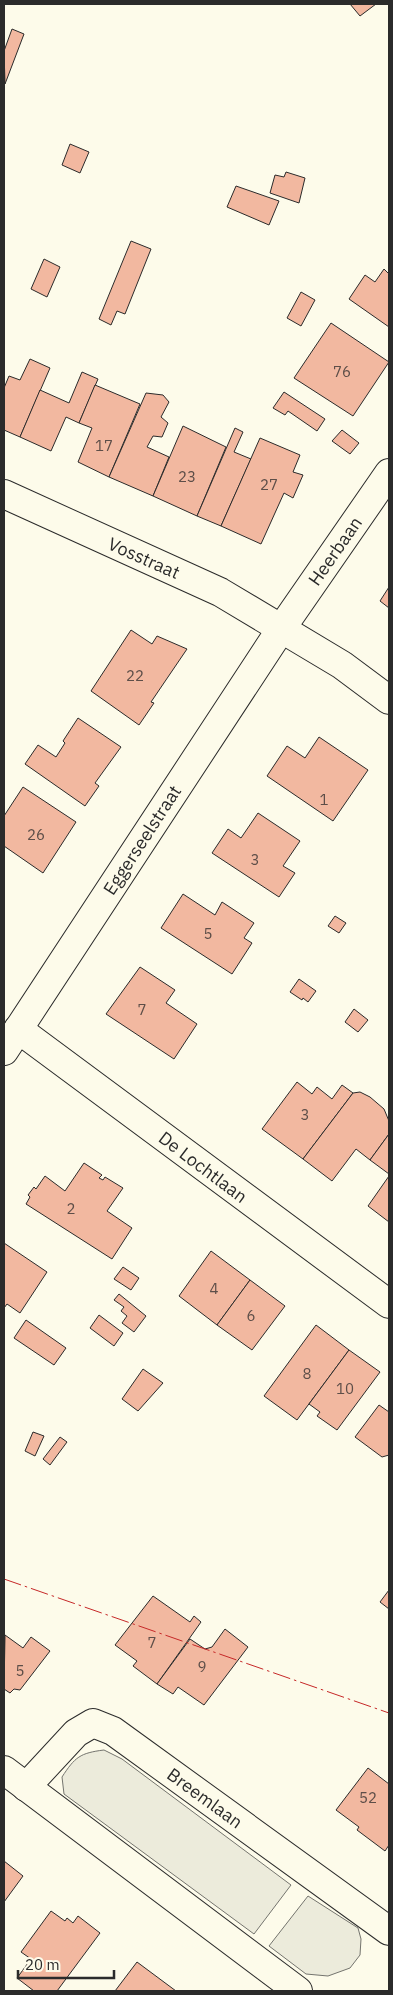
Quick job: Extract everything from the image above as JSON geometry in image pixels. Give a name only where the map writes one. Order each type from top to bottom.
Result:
[{"type":"street","name":"Heerbaan","points":[[281,629],[389,473]]},
{"type":"street","name":"Vosstraat","points":[[4,494],[220,592],[342,665],[389,700]]},
{"type":"street","name":"Eggerseelstraat","points":[[11,1040],[281,629]]},
{"type":"street","name":"De Lochtlaan","points":[[11,1040],[389,1304]]},
{"type":"street","name":"Breemlaan","points":[[26,1787],[76,1733],[93,1724],[113,1731],[389,1931]]},
{"type":"street","points":[[4,1770],[285,1987]]},
{"type":"shaded area","points":[[104,1750],[122,1759],[291,1885],[254,1934],[64,1794],[62,1777],[75,1760],[89,1753]]},
{"type":"shaded area","points":[[308,1896],[358,1928],[361,1939],[360,1955],[350,1968],[328,1976],[306,1974],[269,1946]]},
{"type":"building","points":[[350,4],[376,4],[360,16]]},
{"type":"building","points":[[12,29],[24,34],[5,84],[4,51]]},
{"type":"building","points":[[70,144],[89,152],[80,173],[62,165]]},
{"type":"building","points":[[286,172],[305,178],[299,203],[270,193],[275,175],[284,177]]},
{"type":"building","points":[[236,186],[279,201],[269,225],[227,207]]},
{"type":"building","points":[[131,241],[151,249],[125,314],[117,311],[111,325],[99,319]]},
{"type":"building","points":[[44,259],[60,267],[47,297],[31,289]]},
{"type":"building","points":[[384,269],[389,274],[389,327],[349,299],[365,275],[375,282]]},
{"type":"building","points":[[301,292],[315,300],[301,326],[287,318]]},
{"type":"building","points":[[331,323],[389,362],[353,416],[294,378]]},
{"type":"building","points":[[30,359],[50,368],[20,437],[4,430],[4,388],[9,376],[20,380]]},
{"type":"building","points":[[82,372],[98,379],[79,423],[66,417],[51,451],[20,437],[40,390],[69,403]]},
{"type":"building","points":[[95,385],[140,404],[109,477],[78,462],[92,428],[79,423]]},
{"type":"building","points":[[284,392],[325,419],[317,431],[288,411],[285,415],[273,408]]},
{"type":"building","points":[[146,393],[163,395],[169,402],[161,417],[168,423],[162,437],[153,436],[147,447],[169,457],[153,496],[109,477]]},
{"type":"building","points":[[183,426],[226,447],[197,516],[153,496]]},
{"type":"building","points":[[235,428],[243,432],[234,452],[251,459],[221,526],[197,516]]},
{"type":"building","points":[[342,430],[359,443],[350,454],[332,441]]},
{"type":"building","points":[[260,438],[300,455],[293,472],[303,475],[293,498],[284,493],[261,544],[221,526]]},
{"type":"building","points":[[389,587],[389,608],[380,601]]},
{"type":"building","points":[[131,630],[152,644],[157,636],[187,649],[151,702],[154,703],[139,725],[91,691]]},
{"type":"building","points":[[78,718],[121,747],[95,783],[99,786],[85,806],[25,764],[38,745],[56,757],[65,743],[63,741]]},
{"type":"building","points":[[319,737],[368,770],[333,821],[267,776],[287,746],[305,758]]},
{"type":"building","points":[[23,787],[76,822],[43,873],[4,846],[4,816]]},
{"type":"building","points":[[258,813],[300,841],[283,866],[295,873],[279,897],[212,853],[228,829],[241,838]]},
{"type":"building","points":[[183,894],[215,915],[222,902],[254,923],[244,938],[252,943],[232,974],[161,928]]},
{"type":"building","points":[[335,916],[346,923],[339,933],[328,926]]},
{"type":"building","points":[[140,967],[175,990],[166,1003],[197,1024],[174,1059],[106,1014]]},
{"type":"building","points":[[299,979],[316,991],[308,1002],[290,992]]},
{"type":"building","points":[[354,1009],[368,1020],[358,1032],[345,1022]]},
{"type":"building","points":[[297,1082],[312,1094],[317,1087],[332,1099],[342,1085],[353,1093],[303,1159],[262,1129]]},
{"type":"building","points":[[360,1092],[370,1097],[384,1109],[389,1121],[389,1134],[370,1160],[356,1149],[332,1181],[303,1159],[353,1093]]},
{"type":"building","points":[[389,1134],[389,1174],[370,1160]]},
{"type":"building","points":[[84,1163],[102,1175],[99,1178],[103,1180],[105,1177],[123,1188],[107,1211],[132,1228],[112,1259],[26,1204],[30,1197],[28,1195],[34,1187],[36,1189],[45,1176],[65,1191]]},
{"type":"building","points":[[389,1176],[389,1222],[368,1206]]},
{"type":"building","points":[[4,1243],[47,1272],[20,1313],[7,1304],[4,1308]]},
{"type":"building","points":[[211,1251],[250,1280],[217,1325],[179,1296]]},
{"type":"building","points":[[123,1267],[139,1278],[131,1290],[114,1279]]},
{"type":"building","points":[[250,1280],[285,1306],[252,1350],[217,1325]]},
{"type":"building","points":[[119,1294],[146,1316],[134,1332],[122,1323],[127,1316],[121,1311],[124,1307],[114,1300]]},
{"type":"building","points":[[99,1315],[123,1333],[114,1346],[90,1328]]},
{"type":"building","points":[[26,1320],[66,1348],[54,1365],[14,1338]]},
{"type":"building","points":[[316,1325],[349,1350],[297,1420],[264,1396]]},
{"type":"building","points":[[349,1350],[380,1372],[337,1430],[317,1416],[320,1412],[309,1404]]},
{"type":"building","points":[[143,1369],[163,1383],[138,1411],[122,1399]]},
{"type":"building","points":[[379,1405],[389,1412],[389,1455],[382,1457],[355,1437]]},
{"type":"building","points":[[33,1432],[44,1436],[35,1456],[25,1451]]},
{"type":"building","points":[[60,1437],[67,1442],[50,1465],[43,1459]]},
{"type":"building","points":[[389,1590],[389,1609],[380,1602]]},
{"type":"building","points":[[153,1596],[190,1622],[194,1616],[201,1622],[157,1684],[133,1666],[137,1661],[115,1645]]},
{"type":"building","points":[[225,1629],[248,1647],[204,1705],[178,1687],[173,1694],[157,1684],[190,1639],[205,1649],[212,1647]]},
{"type":"building","points":[[5,1635],[23,1648],[31,1637],[50,1651],[20,1690],[14,1689],[10,1693],[4,1689]]},
{"type":"building","points":[[368,1768],[389,1784],[389,1845],[385,1851],[357,1830],[359,1827],[336,1810]]},
{"type":"building","points":[[4,1861],[23,1876],[4,1902]]},
{"type":"building","points":[[51,1911],[65,1921],[67,1918],[73,1923],[78,1916],[100,1933],[57,1991],[34,1991],[17,1978],[31,1959],[21,1952]]},
{"type":"building","points":[[137,1962],[176,1991],[115,1991]]},
{"type":"power","points":[[4,1579],[389,1713]]}]
